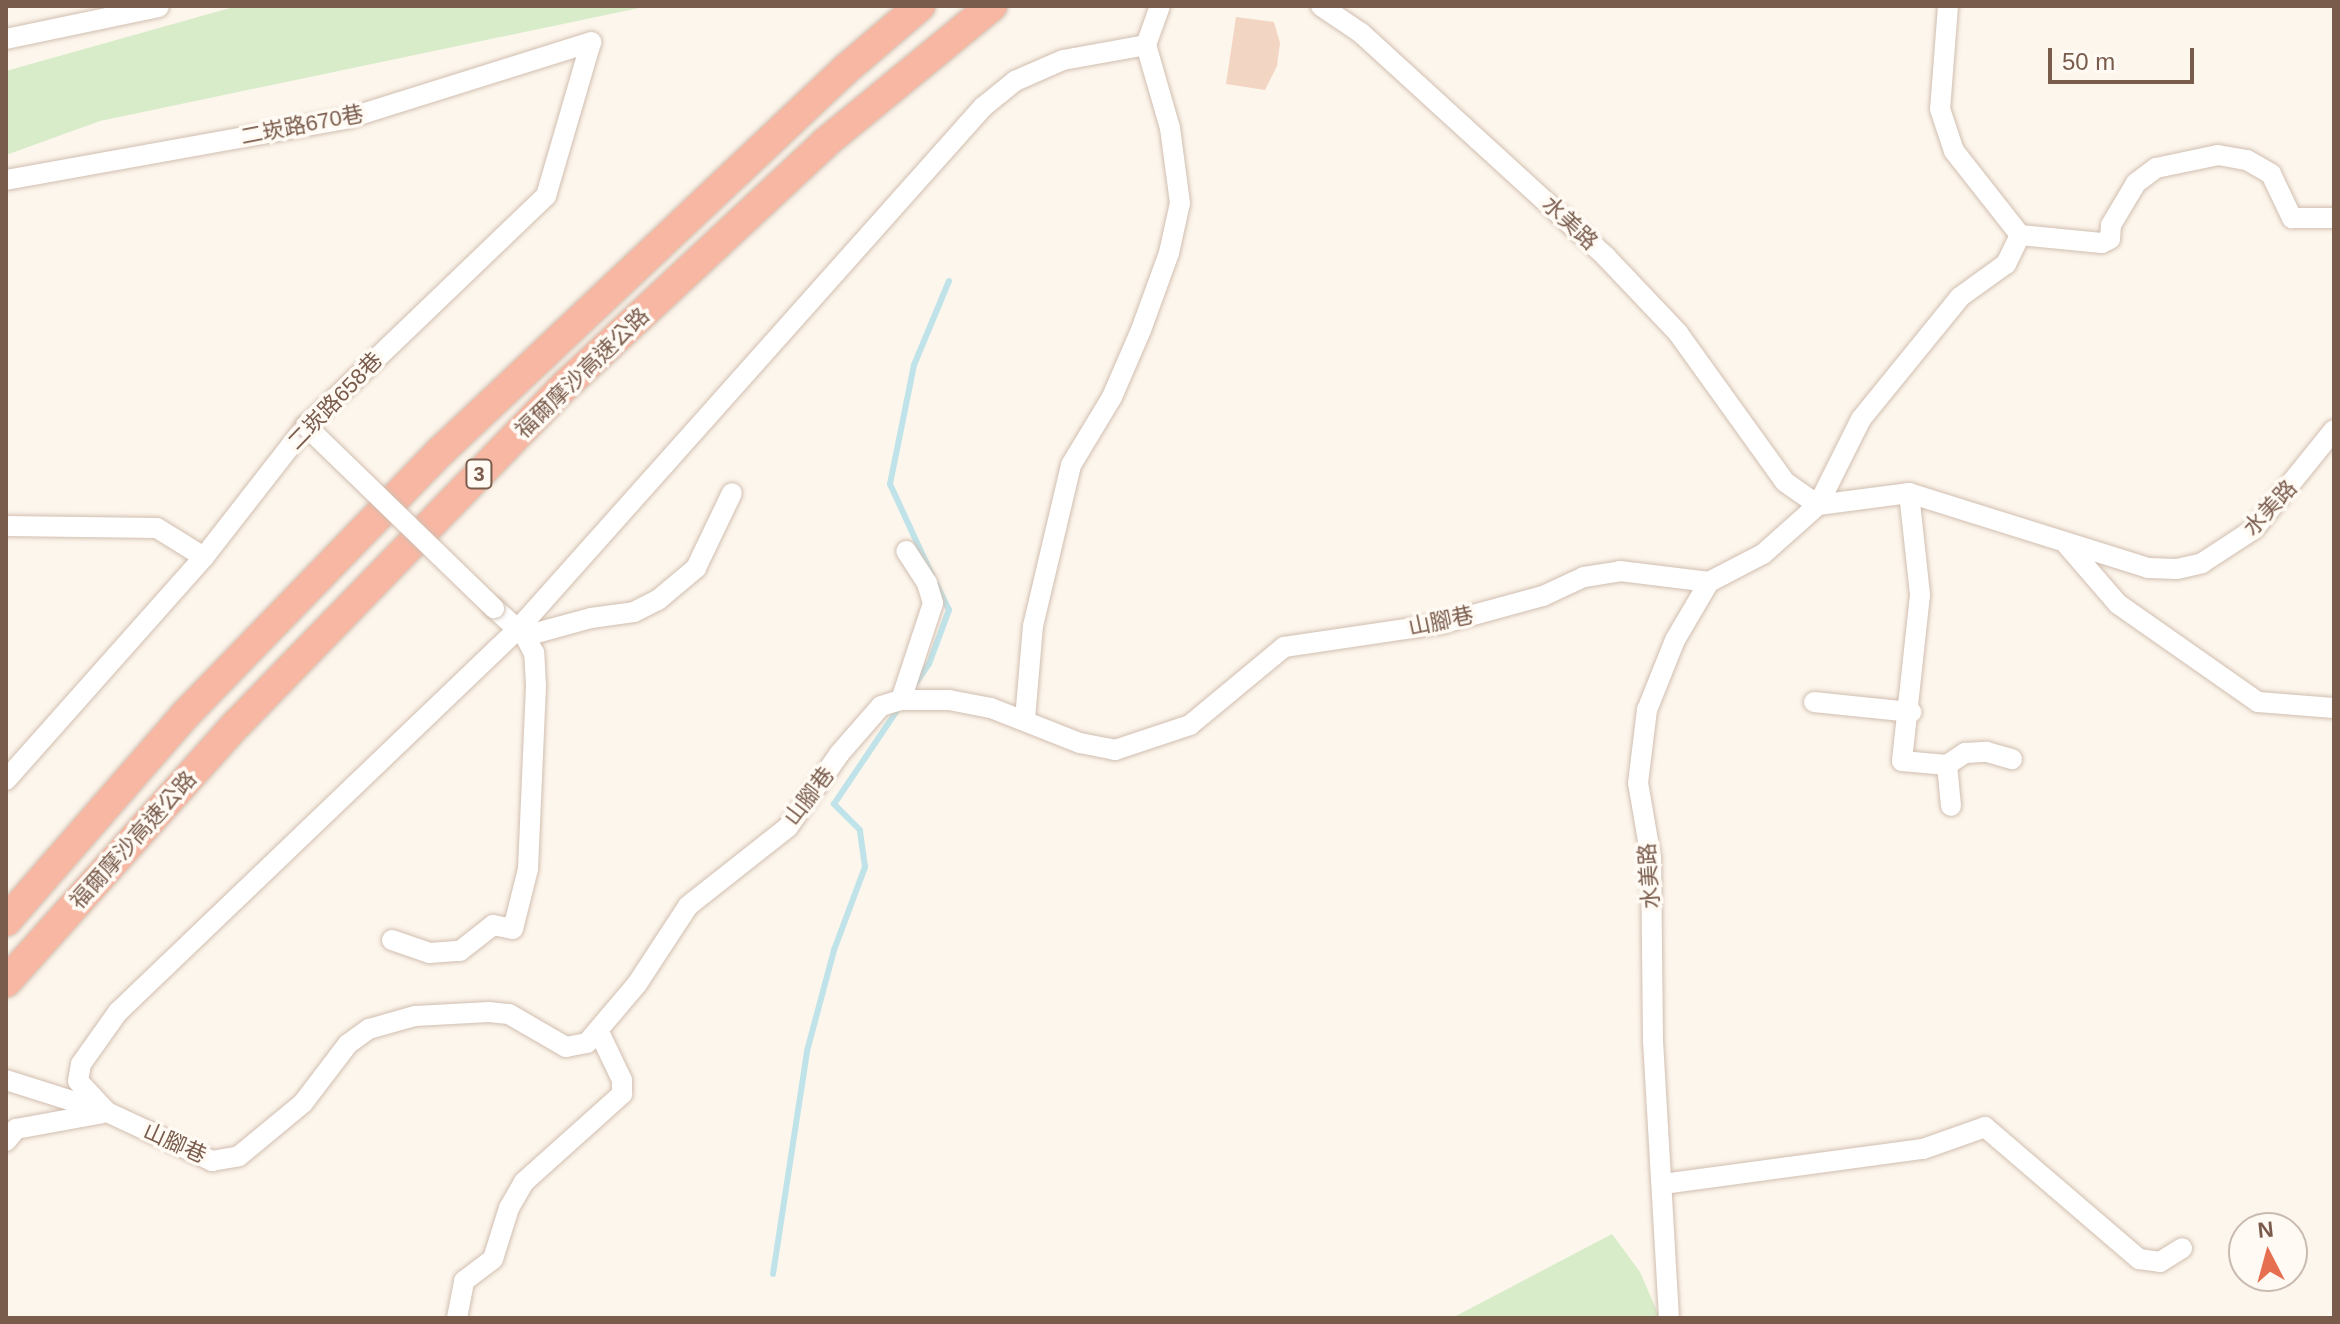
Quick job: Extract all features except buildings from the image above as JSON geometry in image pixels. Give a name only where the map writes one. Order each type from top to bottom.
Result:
[{"type":"highway","name":"福爾摩沙高速公路","points":[[6,921],[184,716],[440,452],[846,69],[920,6]]},
{"type":"highway","name":"福爾摩沙高速公路","points":[[6,982],[237,724],[567,384],[825,143],[992,6]]},
{"type":"street","points":[[1025,719],[1033,626],[1071,465],[1112,397],[1141,330],[1169,253],[1180,203],[1170,128],[1146,45],[1160,6]]},
{"type":"street","name":"水美路","points":[[1321,6],[1372,43],[1606,257],[1678,333],[1785,482],[1818,505],[1909,493],[1954,504],[2067,545],[2148,568],[2202,563],[2254,529],[2328,450],[2334,430]]},
{"type":"street","points":[[1948,6],[1940,109],[1954,151],[2020,235],[2102,243],[2110,239],[2111,225],[2136,183],[2156,168],[2218,155],[2247,160],[2271,174],[2292,218],[2334,218]]},
{"type":"street","points":[[6,39],[159,7]]},
{"type":"street","name":"二崁路670巷","points":[[6,180],[349,118],[591,42]]},
{"type":"street","name":"二崁路658巷","points":[[6,780],[204,557],[306,426],[546,196],[591,42]]},
{"type":"street","points":[[107,1112],[78,1081],[81,1064],[118,1012],[522,632],[983,107],[1015,81],[1063,60],[1146,45]]},
{"type":"street","points":[[1709,582],[1763,554],[1818,505],[1861,419],[1960,297],[2006,264],[2020,235]]},
{"type":"street","points":[[306,426],[522,632],[534,653],[538,728],[528,869],[513,929],[493,925],[460,951],[429,953],[392,940]]},
{"type":"street","points":[[522,632],[634,612],[658,600],[696,568],[732,493]]},
{"type":"street","points":[[1909,493],[1920,595],[1911,712],[1902,761],[1947,765],[1965,753],[1987,752],[2012,759]]},
{"type":"street","points":[[6,526],[157,528],[204,557]]},
{"type":"street","points":[[2067,545],[2118,604],[2258,702],[2334,708]]},
{"type":"street","points":[[901,700],[933,603],[927,583],[906,551]]},
{"type":"street","name":"山腳巷","points":[[6,1080],[107,1112],[212,1161],[239,1156],[303,1103],[348,1044],[369,1029],[415,1016],[489,1012],[509,1014],[566,1047],[587,1043],[637,984],[688,906],[788,827],[870,715],[901,700],[949,700],[1025,719],[1080,743],[1115,750],[1190,725],[1284,647],[1440,624],[1543,596],[1584,577],[1620,571],[1709,582]]},
{"type":"street","name":"水美路","points":[[1669,1318],[1653,1042],[1651,858],[1638,783],[1640,744],[1647,710],[1675,640],[1709,582]]},
{"type":"street","points":[[1814,702],[1911,712]]},
{"type":"street","points":[[1947,765],[1951,806]]},
{"type":"street","points":[[457,1318],[464,1281],[493,1259],[509,1208],[524,1182],[622,1094],[622,1080],[598,1030]]},
{"type":"street","points":[[6,1141],[16,1129],[107,1112]]},
{"type":"street","points":[[1663,1184],[1923,1149],[1985,1127],[2139,1259],[2160,1262],[2182,1248]]},
{"type":"green space","points":[[237,6],[649,6],[100,121],[6,155],[6,71]]},
{"type":"green space","points":[[1612,1234],[1640,1272],[1660,1318],[1452,1318]]},
{"type":"waterway","points":[[932,575],[890,484],[914,365],[949,281]]},
{"type":"waterway","points":[[916,683],[929,664],[949,610],[937,585]]},
{"type":"waterway","points":[[773,1274],[807,1051],[834,950],[865,867],[860,830],[834,804],[900,706]]}]
